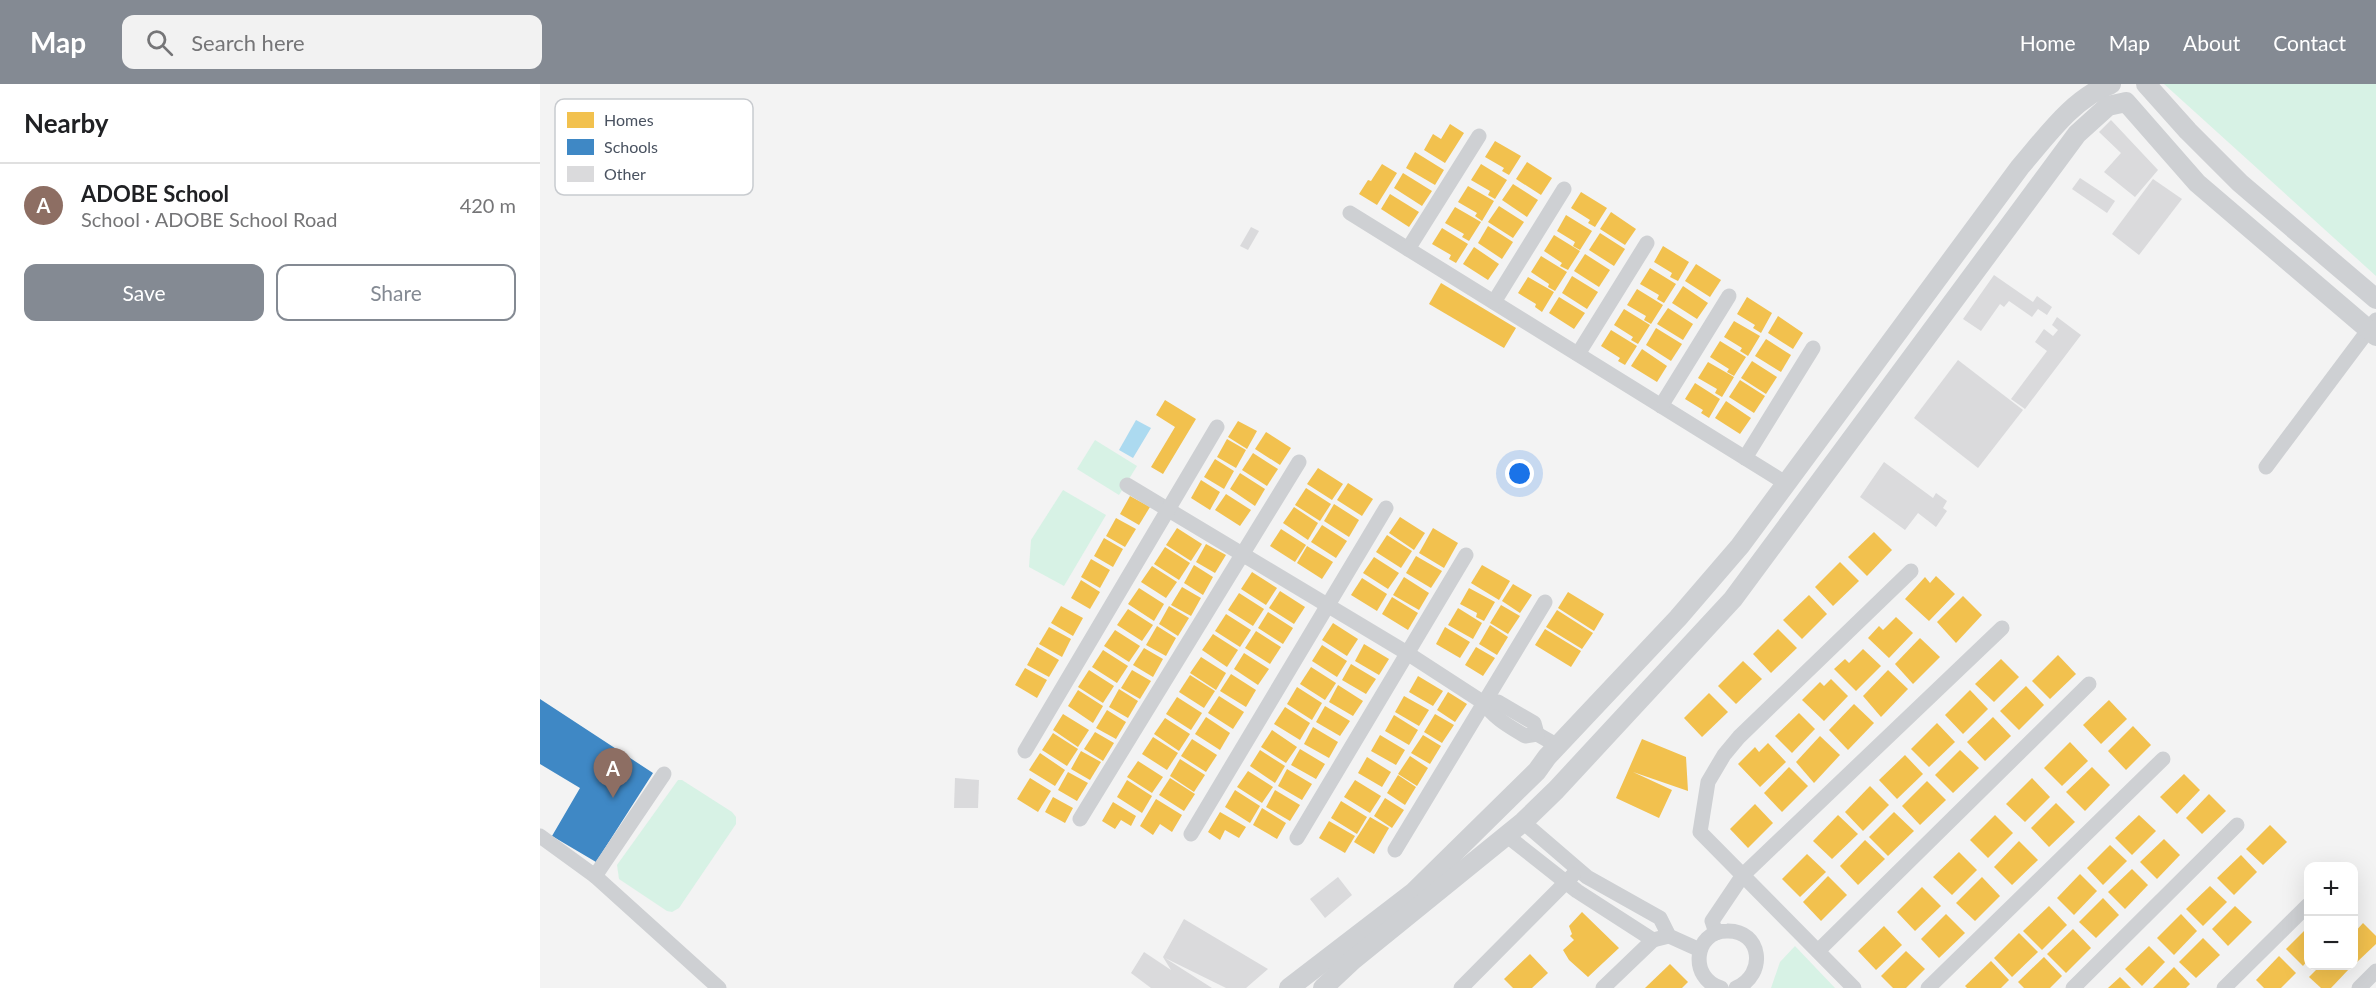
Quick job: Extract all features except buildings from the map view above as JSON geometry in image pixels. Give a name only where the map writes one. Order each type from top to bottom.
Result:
[{"type":"street","points":[[1289,988],[1414,892],[1537,771],[1547,757],[1732,555],[1787,484],[2020,167],[2065,116],[2096,90],[2111,84]]},
{"type":"street","points":[[2146,84],[2188,131],[2240,183],[2376,299]]},
{"type":"street","points":[[1316,965],[1326,984],[1523,822],[1556,790],[1733,599],[2077,134],[2108,106],[2126,102],[2197,183],[2374,328],[2266,467]]},
{"type":"street","points":[[1408,249],[1479,136]]},
{"type":"street","points":[[1494,302],[1564,189]]},
{"type":"street","points":[[1350,213],[1787,484]]},
{"type":"street","points":[[1578,354],[1647,243]]},
{"type":"street","points":[[1661,406],[1730,296]]},
{"type":"street","points":[[1745,458],[1814,348]]},
{"type":"street","points":[[1830,426],[1851,441]]},
{"type":"street","points":[[1024,751],[1217,427]]},
{"type":"street","points":[[1080,819],[1299,462]]},
{"type":"street","points":[[1127,485],[1407,653],[1484,703],[1492,716],[1526,736],[1537,734],[1558,746]]},
{"type":"street","points":[[1191,834],[1386,508]]},
{"type":"street","points":[[1296,838],[1466,555]]},
{"type":"street","points":[[1854,988],[1700,832],[1708,782],[1724,755],[1739,737],[1911,571]]},
{"type":"street","points":[[1395,850],[1545,602]]},
{"type":"street","points":[[1716,933],[1712,921],[1743,875],[2002,628]]},
{"type":"street","points":[[1818,951],[2089,684]]},
{"type":"street","points":[[1928,988],[2163,759]]},
{"type":"street","points":[[595,876],[664,774]]},
{"type":"street","points":[[1523,822],[1587,877],[1660,918],[1670,936],[1700,950]]},
{"type":"street","points":[[2073,988],[2237,825]]},
{"type":"street","points":[[1506,834],[1566,882],[1653,940]]},
{"type":"street","points":[[540,836],[595,876],[719,988]]},
{"type":"street","points":[[1461,988],[1579,870]]},
{"type":"street","points":[[2224,988],[2304,909]]},
{"type":"street","points":[[1721,988],[1708,981],[1702,974],[1699,965],[1700,950],[1708,938],[1716,933],[1735,931],[1743,935],[1755,950],[1756,969],[1751,978],[1736,988]]},
{"type":"street","points":[[1603,988],[1653,940],[1670,936]]},
{"type":"street","points":[[2359,988],[2376,971]]},
{"type":"green space","points":[[2164,84],[2376,84],[2376,276]]},
{"type":"green space","points":[[1095,440],[1137,466],[1119,495],[1077,469]]},
{"type":"green space","points":[[1063,490],[1106,515],[1064,586],[1029,567],[1031,540]]},
{"type":"green space","points":[[678,780],[682,780],[732,812],[736,817],[736,824],[679,908],[672,912],[619,879],[617,865]]},
{"type":"green space","points":[[1795,946],[1835,988],[1771,988],[1780,962]]},
{"type":"water","points":[[1136,420],[1151,428],[1133,458],[1119,450]]},
{"type":"place","name":"ADOBE School","points":[[613,798]]}]
